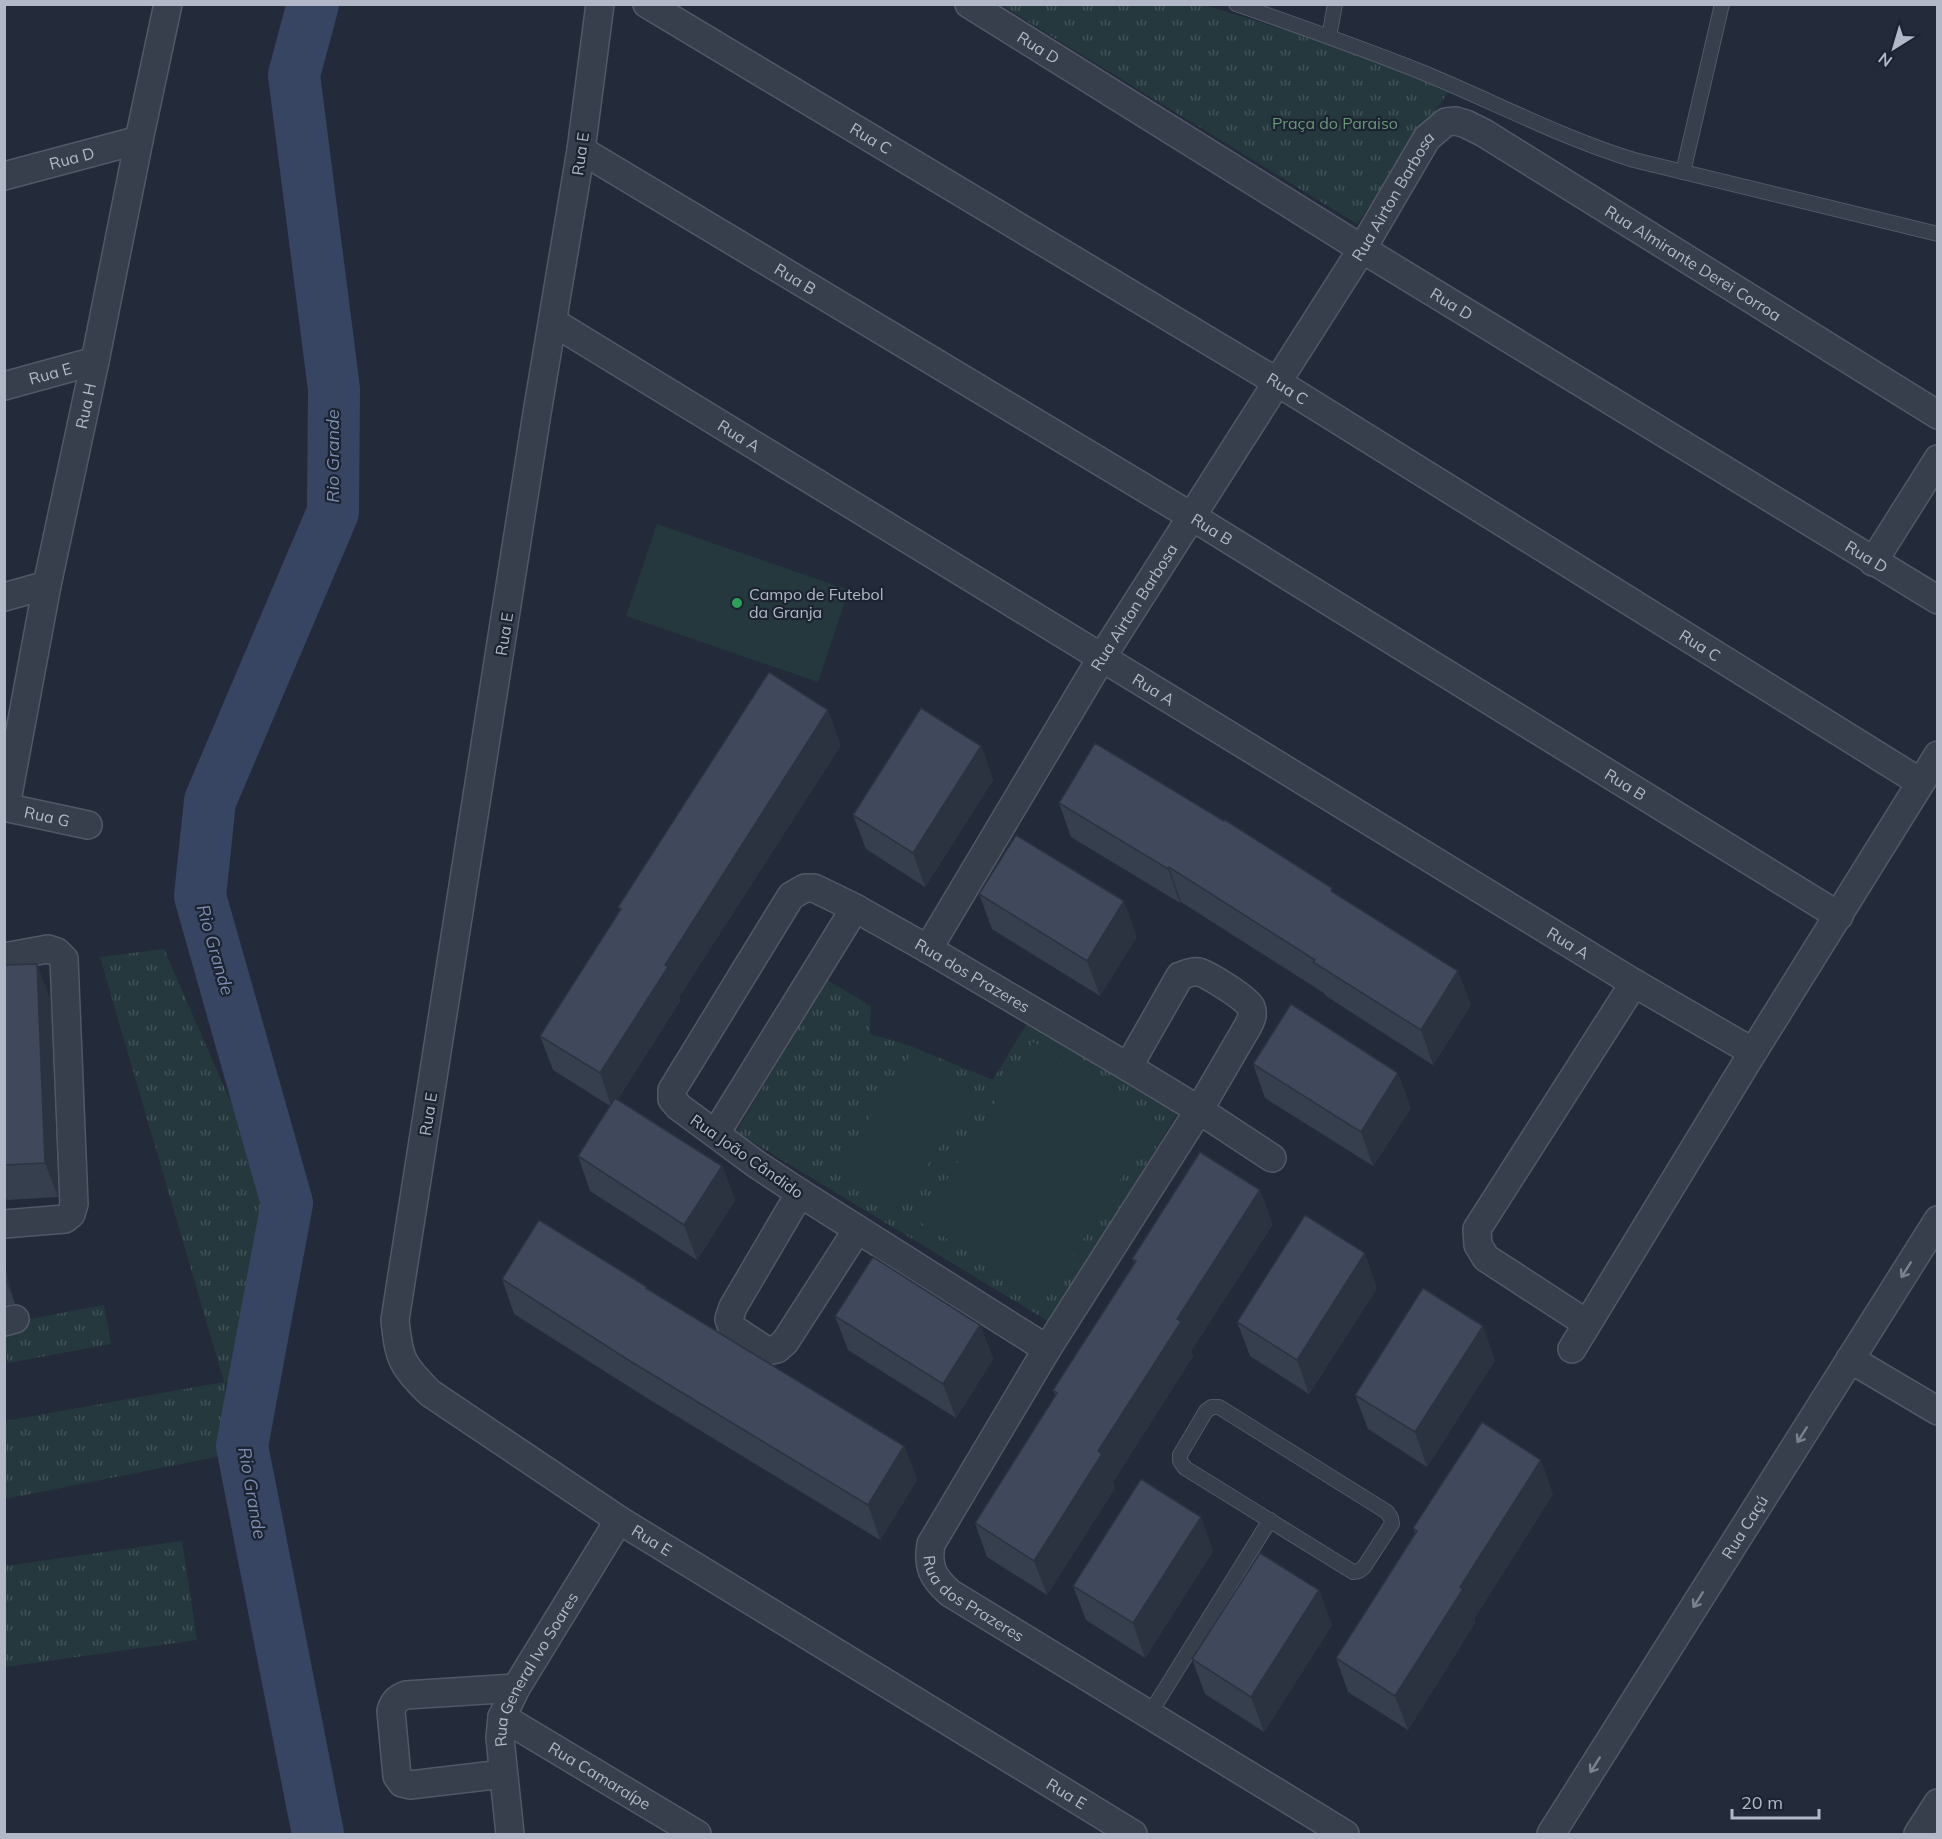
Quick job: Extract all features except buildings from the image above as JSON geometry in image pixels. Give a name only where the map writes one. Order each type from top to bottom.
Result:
[{"type":"street","name":"Rua H","points":[[5,807],[47,585],[168,4]]},
{"type":"street","name":"Rua E","points":[[600,4],[581,150],[537,413],[395,1320],[398,1348],[407,1370],[430,1393],[619,1520],[1133,1834]]},
{"type":"street","name":"Rua C","points":[[648,4],[1277,382],[1920,782]]},
{"type":"street","name":"Rua D","points":[[969,4],[1362,249],[1938,600]]},
{"type":"street","name":"Rua Almirante Derei Corroa","points":[[1446,122],[1456,120],[1484,133],[1938,415]]},
{"type":"street","name":"Rua Airton Barbosa","points":[[928,949],[1102,657],[1362,249],[1427,138],[1446,122]]},
{"type":"street","name":"Rua D","points":[[4,176],[139,140]]},
{"type":"street","name":"Rua B","points":[[581,150],[1191,516],[1839,916]]},
{"type":"street","name":"Rua A","points":[[554,322],[1634,983],[1754,1052]]},
{"type":"street","name":"Rua E","points":[[4,386],[95,362]]},
{"type":"street","points":[[1873,562],[1938,459]]},
{"type":"street","points":[[4,597],[47,585]]},
{"type":"street","points":[[1572,1349],[1938,755]]},
{"type":"street","name":"Rua G","points":[[5,807],[88,825]]},
{"type":"street","name":"Rua João Cândido","points":[[814,888],[805,888],[791,896],[672,1090],[672,1099],[679,1107],[756,1164],[1047,1349]]},
{"type":"street","name":"Rua dos Prazeres","points":[[814,888],[928,949],[1199,1110],[1272,1158]]},
{"type":"street","points":[[716,1133],[855,908]]},
{"type":"street","points":[[4,957],[48,949],[57,952],[64,959],[74,1203],[71,1214],[65,1219],[4,1224]]},
{"type":"street","name":"Rua dos Prazeres","points":[[1128,1067],[1180,976],[1191,972],[1201,972],[1245,999],[1251,1007],[1252,1017],[1199,1110],[1047,1349],[931,1544],[929,1555],[931,1570],[940,1584],[950,1593],[1345,1834]]},
{"type":"street","points":[[1586,1323],[1486,1258],[1478,1245],[1476,1229],[1634,983]]},
{"type":"street","points":[[800,1193],[733,1307],[729,1319],[732,1328],[751,1341],[767,1351],[777,1349],[785,1342],[857,1230]]},
{"type":"street","name":"Rua Caçú","points":[[1551,1834],[1938,1220]]},
{"type":"street","points":[[1850,1359],[1938,1411]]},
{"type":"street","name":"Rua General Ivo Soares","points":[[510,1834],[500,1738],[502,1717],[516,1688],[619,1520]]},
{"type":"street","points":[[503,1774],[410,1785],[402,1783],[397,1776],[392,1704],[398,1698],[406,1695],[516,1688]]},
{"type":"street","name":"Rua Camaraípe","points":[[502,1717],[697,1834]]},
{"type":"street","points":[[1918,1834],[1938,1803]]},
{"type":"lane","points":[[1236,4],[1424,73],[1598,149],[1634,160],[1938,234]]},
{"type":"lane","points":[[1329,37],[1335,4]]},
{"type":"lane","points":[[1683,172],[1722,4]]},
{"type":"lane","points":[[1212,1407],[1219,1407],[1387,1512],[1392,1524],[1364,1567],[1353,1572],[1270,1520],[1185,1468],[1180,1461],[1180,1455],[1206,1411],[1212,1407]]},
{"type":"lane","points":[[1149,1715],[1270,1520]]},
{"type":"green space","name":"Praça do Paraiso","points":[[1001,5],[1204,5],[1393,63],[1449,91],[1357,224]]},
{"type":"green space","name":"Campo de Futebol da Granja","points":[[657,524],[849,590],[818,682],[626,616]]},
{"type":"green space","points":[[164,949],[275,1204],[243,1370],[225,1383],[226,1455],[5,1499],[5,1421],[224,1382],[100,957]]},
{"type":"green space","points":[[827,980],[871,1006],[870,1034],[908,1045],[993,1080],[1032,1015],[1182,1105],[1051,1323],[736,1132]]},
{"type":"green space","points":[[1033,1042],[1157,1121],[1045,1300],[920,1222]]},
{"type":"green space","points":[[913,1051],[976,1091],[899,1209],[836,1169]]},
{"type":"green space","points":[[104,1305],[111,1344],[8,1363],[4,1324]]},
{"type":"green space","points":[[182,1541],[197,1640],[5,1667],[5,1566]]},
{"type":"waterway","name":"Rio Grande","points":[[313,4],[294,75],[334,389],[333,512],[210,801],[200,896],[287,1203],[242,1446],[318,1834]]},
{"type":"place","name":"Campo de Futebol da Granja","points":[[737,603]]}]
